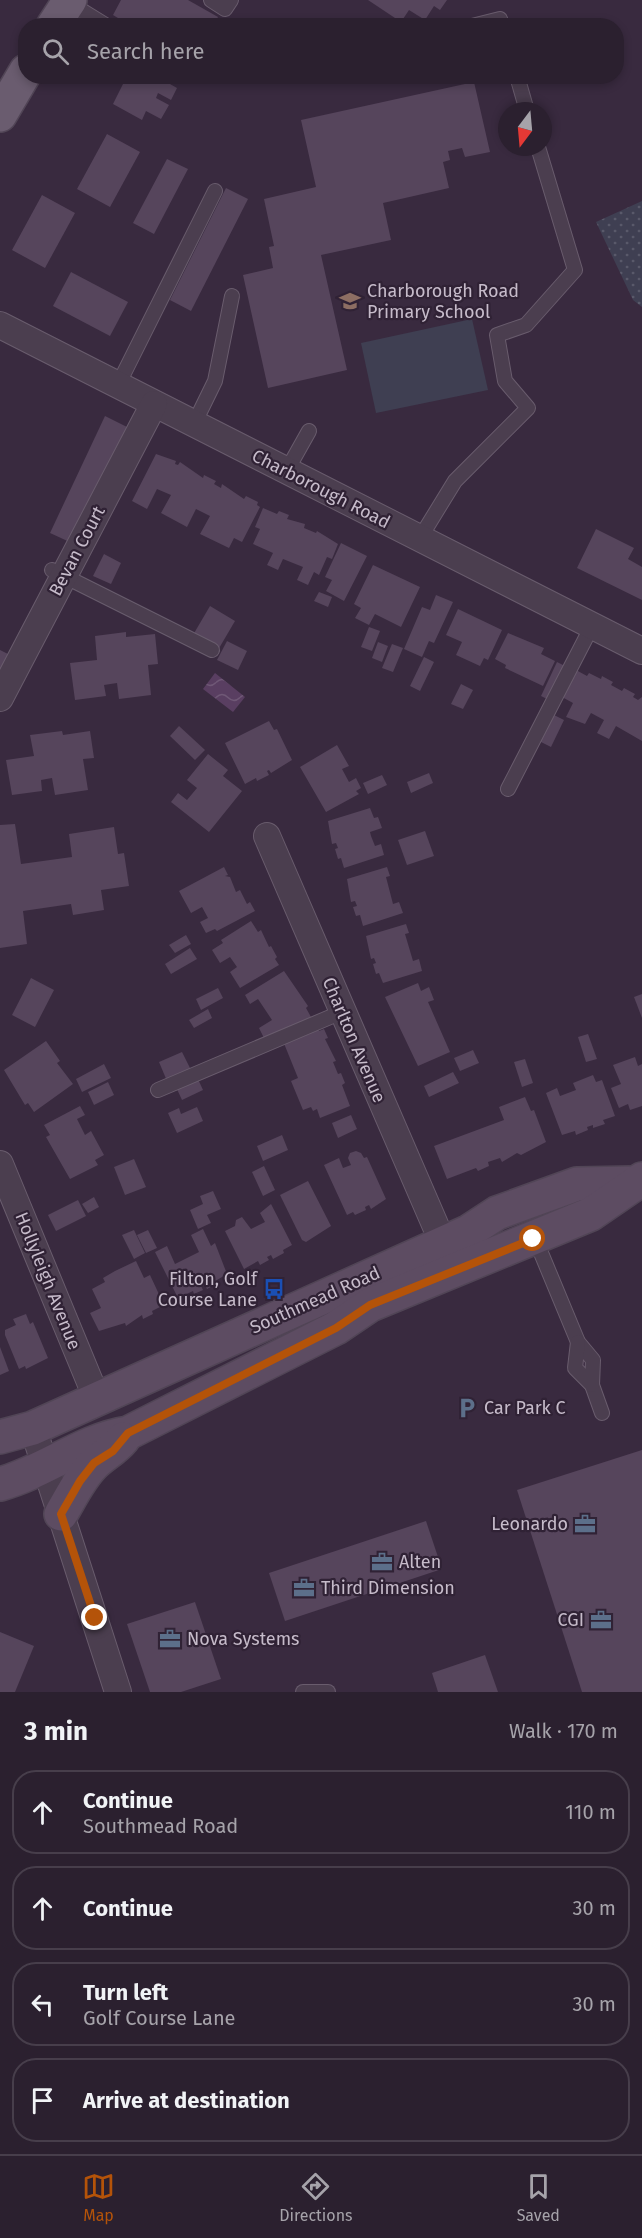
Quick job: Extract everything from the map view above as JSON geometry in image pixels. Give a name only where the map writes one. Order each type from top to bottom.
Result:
[{"type":"main road","points":[[0,115],[18,84]]},
{"type":"main road","name":"Southmead Road","points":[[0,1437],[33,1428],[455,1237],[497,1213],[577,1184],[637,1181]]},
{"type":"main road","name":"Southmead Road","points":[[0,1484],[45,1466],[105,1437],[128,1433],[336,1328],[370,1305],[591,1214],[637,1181]]},
{"type":"main road","points":[[455,1237],[510,1231],[533,1239]]},
{"type":"main road","points":[[61,1514],[80,1481],[94,1463],[113,1451],[128,1433]]},
{"type":"street","name":"Charborough Road","points":[[0,325],[642,651]]},
{"type":"street","name":"Bevan Court","points":[[0,698],[58,573],[154,404]]},
{"type":"street","name":"Charlton Avenue","points":[[267,836],[342,1012],[455,1237]]},
{"type":"street","name":"Hollyleigh Avenue","points":[[0,1164],[97,1399]]},
{"type":"street","points":[[33,1428],[118,1692]]},
{"type":"lane","points":[[211,0],[225,9],[231,0]]},
{"type":"lane","points":[[64,7],[89,18]]},
{"type":"lane","points":[[519,84],[524,102]]},
{"type":"lane","points":[[420,538],[455,481],[528,408],[505,381],[497,335],[526,325],[575,270],[541,156]]},
{"type":"lane","points":[[118,385],[215,191]]},
{"type":"lane","points":[[194,424],[215,381],[232,296]]},
{"type":"lane","points":[[286,472],[309,431]]},
{"type":"lane","points":[[58,573],[212,650]]},
{"type":"lane","points":[[508,789],[592,626]]},
{"type":"lane","points":[[158,1090],[342,1012]]},
{"type":"lane","points":[[548,1195],[533,1239],[578,1342],[593,1360],[592,1385],[602,1413]]},
{"type":"lane","points":[[303,1692],[309,1690],[328,1692]]},
{"type":"shaded area","points":[[642,201],[642,307],[633,300],[596,222]]},
{"type":"shaded area","points":[[472,319],[488,390],[376,413],[361,343]]},
{"type":"water","points":[[215,673],[245,697],[233,712],[203,689]]},
{"type":"building","points":[[121,0],[188,0],[218,17],[118,18],[113,15]]},
{"type":"building","points":[[368,0],[447,0],[440,10],[434,6],[426,18],[422,18],[409,10],[404,18],[395,18]]},
{"type":"building","points":[[123,84],[170,84],[177,88],[171,100],[158,93],[156,98],[169,105],[161,119],[146,111],[142,120],[113,104]]},
{"type":"building","points":[[465,84],[474,84],[490,152],[465,157],[462,148],[448,151],[450,160],[443,162],[449,188],[383,203],[391,240],[321,255],[347,370],[268,388],[243,275],[273,268],[269,247],[274,246],[264,199],[316,187],[301,120]]},
{"type":"building","points":[[107,134],[140,152],[110,207],[77,189]]},
{"type":"building","points":[[167,159],[188,169],[154,234],[133,223]]},
{"type":"building","points":[[226,188],[248,199],[191,311],[170,300]]},
{"type":"building","points":[[42,195],[75,213],[45,268],[12,250]]},
{"type":"building","points":[[71,272],[128,302],[110,336],[53,306]]},
{"type":"building","points":[[105,416],[129,428],[74,544],[50,533]]},
{"type":"building","points":[[156,454],[176,461],[175,464],[178,465],[180,462],[203,478],[204,475],[216,481],[214,484],[221,488],[222,484],[244,499],[246,496],[258,502],[257,505],[260,507],[242,542],[234,538],[229,548],[200,534],[210,516],[196,509],[187,527],[161,513],[171,495],[157,489],[147,509],[132,501]]},
{"type":"building","points":[[263,508],[277,514],[279,511],[289,515],[287,519],[305,524],[304,528],[316,533],[317,531],[338,544],[332,559],[327,557],[319,575],[314,572],[308,585],[297,580],[303,567],[283,559],[278,570],[267,565],[273,553],[253,544],[260,529],[255,527]]},
{"type":"building","points":[[596,529],[634,548],[628,559],[642,567],[642,600],[577,568]]},
{"type":"building","points":[[341,543],[367,556],[344,601],[326,591],[332,580],[325,577]]},
{"type":"building","points":[[104,554],[121,563],[111,584],[93,576]]},
{"type":"building","points":[[373,565],[420,587],[401,627],[375,614],[369,625],[355,618],[361,608],[354,604]]},
{"type":"building","points":[[319,592],[332,597],[328,607],[314,601]]},
{"type":"building","points":[[436,595],[453,602],[434,643],[429,641],[422,657],[404,649],[422,607],[430,610]]},
{"type":"building","points":[[210,606],[235,621],[218,650],[193,635]]},
{"type":"building","points":[[458,609],[502,630],[488,660],[484,658],[480,666],[456,655],[462,642],[446,635]]},
{"type":"building","points":[[369,627],[380,631],[372,651],[361,647]]},
{"type":"building","points":[[126,632],[126,637],[155,634],[158,664],[148,665],[151,695],[119,699],[117,683],[104,685],[106,696],[75,700],[70,663],[97,660],[95,636]]},
{"type":"building","points":[[508,633],[544,648],[541,654],[555,661],[543,686],[505,668],[506,665],[495,659]]},
{"type":"building","points":[[227,641],[247,651],[238,670],[217,660]]},
{"type":"building","points":[[378,642],[388,646],[382,662],[372,658]]},
{"type":"building","points":[[392,644],[403,648],[393,672],[382,668]]},
{"type":"building","points":[[0,650],[14,657],[0,683]]},
{"type":"building","points":[[424,657],[434,662],[420,691],[410,686]]},
{"type":"building","points":[[557,662],[565,666],[549,700],[541,696]]},
{"type":"building","points":[[576,670],[587,676],[589,673],[601,679],[602,676],[622,691],[624,688],[635,694],[633,697],[638,700],[642,697],[642,741],[616,726],[609,739],[597,733],[604,720],[591,713],[585,724],[566,717],[573,703],[562,697]]},
{"type":"building","points":[[461,684],[473,690],[463,709],[451,704]]},
{"type":"building","points":[[552,714],[564,720],[551,747],[539,741]]},
{"type":"building","points":[[269,721],[274,730],[277,729],[292,760],[271,773],[267,771],[269,775],[245,784],[225,743]]},
{"type":"building","points":[[179,726],[205,750],[195,760],[170,736]]},
{"type":"building","points":[[62,731],[63,735],[90,731],[94,758],[83,759],[88,790],[55,795],[52,778],[41,780],[42,791],[12,795],[6,760],[34,756],[30,735]]},
{"type":"building","points":[[337,745],[349,766],[342,769],[349,782],[356,778],[361,788],[356,791],[359,794],[326,812],[300,767]]},
{"type":"building","points":[[208,754],[228,770],[223,776],[242,791],[209,832],[171,802],[178,793],[187,800],[197,788],[187,780]]},
{"type":"building","points":[[429,773],[433,783],[411,793],[407,782]]},
{"type":"building","points":[[382,775],[387,785],[368,794],[363,783]]},
{"type":"building","points":[[370,808],[374,818],[378,817],[382,828],[370,832],[371,836],[375,846],[381,844],[384,855],[344,868],[341,858],[338,859],[336,843],[332,844],[328,821]]},
{"type":"building","points":[[15,824],[21,864],[72,857],[69,834],[114,827],[118,854],[124,853],[129,886],[101,890],[104,910],[73,915],[71,904],[23,911],[27,944],[0,948],[0,825]]},
{"type":"building","points":[[425,831],[434,856],[407,865],[398,840]]},
{"type":"building","points":[[224,867],[228,875],[225,876],[230,877],[236,892],[240,890],[247,904],[250,902],[255,911],[217,931],[215,929],[206,933],[200,922],[208,918],[202,907],[191,913],[179,891]]},
{"type":"building","points":[[387,867],[390,876],[386,877],[393,904],[399,902],[403,913],[363,926],[360,915],[356,916],[353,907],[357,906],[355,901],[351,902],[347,879]]},
{"type":"building","points":[[251,921],[258,932],[261,930],[277,957],[275,959],[279,965],[240,988],[230,972],[237,967],[230,957],[220,963],[212,950],[223,943],[221,940]]},
{"type":"building","points":[[406,924],[409,933],[405,934],[413,961],[419,959],[422,971],[383,983],[379,973],[376,974],[373,964],[376,963],[374,958],[371,959],[366,936]]},
{"type":"building","points":[[186,935],[191,944],[175,953],[169,945]]},
{"type":"building","points":[[190,948],[197,959],[171,974],[165,964]]},
{"type":"building","points":[[284,971],[308,1006],[306,1008],[311,1017],[280,1035],[265,1040],[259,1028],[272,1020],[258,999],[250,1004],[245,995]]},
{"type":"building","points":[[31,978],[54,990],[35,1027],[12,1015]]},
{"type":"building","points":[[418,983],[421,991],[429,987],[434,1000],[428,1002],[450,1052],[418,1066],[385,997]]},
{"type":"building","points":[[218,988],[223,998],[201,1010],[196,999]]},
{"type":"building","points":[[642,994],[642,1018],[634,997]]},
{"type":"building","points":[[208,1009],[212,1018],[194,1028],[189,1020]]},
{"type":"building","points":[[317,1027],[319,1031],[324,1029],[328,1038],[325,1039],[336,1061],[333,1062],[338,1074],[341,1073],[345,1083],[342,1085],[350,1106],[320,1118],[317,1109],[313,1111],[311,1107],[303,1110],[291,1081],[298,1078],[283,1041]]},
{"type":"building","points":[[588,1034],[597,1059],[586,1062],[578,1037]]},
{"type":"building","points":[[46,1041],[60,1061],[57,1063],[73,1084],[34,1112],[28,1103],[25,1105],[4,1070]]},
{"type":"building","points":[[473,1050],[479,1063],[460,1071],[454,1058]]},
{"type":"building","points":[[182,1052],[191,1070],[167,1081],[159,1062]]},
{"type":"building","points":[[635,1057],[638,1066],[642,1064],[642,1106],[630,1110],[628,1104],[619,1108],[611,1088],[621,1084],[613,1065]]},
{"type":"building","points":[[525,1059],[533,1083],[522,1087],[514,1062]]},
{"type":"building","points":[[104,1064],[111,1078],[82,1092],[76,1079]]},
{"type":"building","points":[[453,1072],[459,1083],[429,1097],[424,1086]]},
{"type":"building","points":[[593,1075],[596,1082],[602,1080],[615,1116],[603,1120],[605,1124],[593,1128],[593,1125],[587,1127],[588,1130],[576,1135],[575,1131],[562,1135],[546,1093],[557,1088],[560,1096],[576,1090],[573,1083]]},
{"type":"building","points":[[197,1077],[203,1090],[182,1100],[176,1087]]},
{"type":"building","points":[[108,1082],[114,1095],[94,1105],[88,1092]]},
{"type":"building","points":[[525,1097],[531,1111],[534,1110],[546,1142],[521,1155],[517,1153],[502,1162],[500,1158],[488,1162],[489,1166],[478,1171],[476,1168],[447,1179],[434,1146],[504,1120],[499,1107]]},
{"type":"building","points":[[80,1106],[85,1115],[77,1119],[85,1135],[91,1131],[104,1155],[95,1160],[98,1165],[70,1179],[46,1137],[50,1135],[44,1125]]},
{"type":"building","points":[[197,1107],[203,1121],[177,1133],[168,1113],[179,1108],[181,1114]]},
{"type":"building","points":[[351,1115],[357,1129],[338,1138],[332,1123]]},
{"type":"building","points":[[282,1135],[288,1150],[263,1161],[257,1146]]},
{"type":"building","points":[[356,1151],[364,1158],[367,1157],[386,1199],[371,1209],[369,1205],[365,1207],[366,1210],[355,1215],[353,1212],[347,1215],[324,1165],[339,1158],[343,1168],[351,1165],[348,1158],[350,1153]]},
{"type":"building","points":[[134,1159],[146,1187],[125,1195],[114,1167]]},
{"type":"building","points":[[264,1166],[275,1190],[263,1196],[252,1172]]},
{"type":"building","points":[[308,1181],[331,1226],[306,1242],[302,1240],[280,1195]]},
{"type":"building","points":[[213,1191],[221,1209],[207,1215],[211,1223],[198,1229],[190,1210],[203,1204],[200,1196]]},
{"type":"building","points":[[94,1197],[99,1207],[88,1213],[82,1204]]},
{"type":"building","points":[[78,1200],[86,1216],[56,1231],[48,1215]]},
{"type":"building","points":[[271,1204],[292,1245],[273,1259],[271,1255],[267,1257],[269,1260],[260,1265],[258,1261],[244,1269],[225,1231],[235,1226],[236,1220],[242,1217],[251,1229],[265,1222],[260,1213]]},
{"type":"building","points":[[203,1229],[211,1246],[215,1243],[227,1274],[207,1289],[205,1285],[201,1286],[203,1290],[194,1294],[193,1291],[178,1298],[155,1252],[167,1246],[175,1264],[199,1252],[191,1235]]},
{"type":"building","points":[[134,1230],[145,1253],[134,1259],[122,1235]]},
{"type":"building","points":[[148,1230],[157,1248],[146,1253],[137,1235]]},
{"type":"building","points":[[136,1261],[144,1278],[150,1275],[164,1305],[152,1311],[153,1314],[143,1319],[142,1315],[126,1326],[125,1323],[99,1331],[90,1313],[101,1308],[92,1289],[105,1282],[103,1278]]},
{"type":"building","points":[[26,1314],[30,1324],[33,1322],[48,1358],[26,1369],[25,1366],[19,1369],[5,1330],[16,1325],[13,1319]]},
{"type":"building","points":[[0,1347],[9,1371],[0,1375]]},
{"type":"building","points":[[642,1450],[642,1692],[582,1692],[517,1490]]},
{"type":"building","name":"Alten","points":[[426,1521],[442,1569],[285,1621],[269,1573]]},
{"type":"building","name":"Nova Systems","points":[[195,1602],[221,1679],[181,1692],[150,1692],[127,1624]]},
{"type":"building","points":[[0,1632],[34,1646],[15,1692],[0,1692]]},
{"type":"building","points":[[485,1655],[498,1692],[438,1692],[432,1673]]},
{"type":"place","name":"Charborough Road Primary School","points":[[350,301]]},
{"type":"place","name":"Filton, Golf Course Lane","points":[[274,1289]]},
{"type":"place","name":"Car Park C","points":[[467,1408]]},
{"type":"place","name":"Leonardo","points":[[585,1524]]},
{"type":"place","name":"Alten","points":[[382,1562]]},
{"type":"place","name":"Third Dimension","points":[[304,1588]]},
{"type":"place","name":"CGI","points":[[601,1620]]},
{"type":"place","name":"Nova Systems","points":[[170,1639]]},
{"type":"route","points":[[95,1618],[61,1514],[80,1481],[94,1463],[113,1451],[128,1433],[336,1328],[370,1305],[533,1239]]}]
